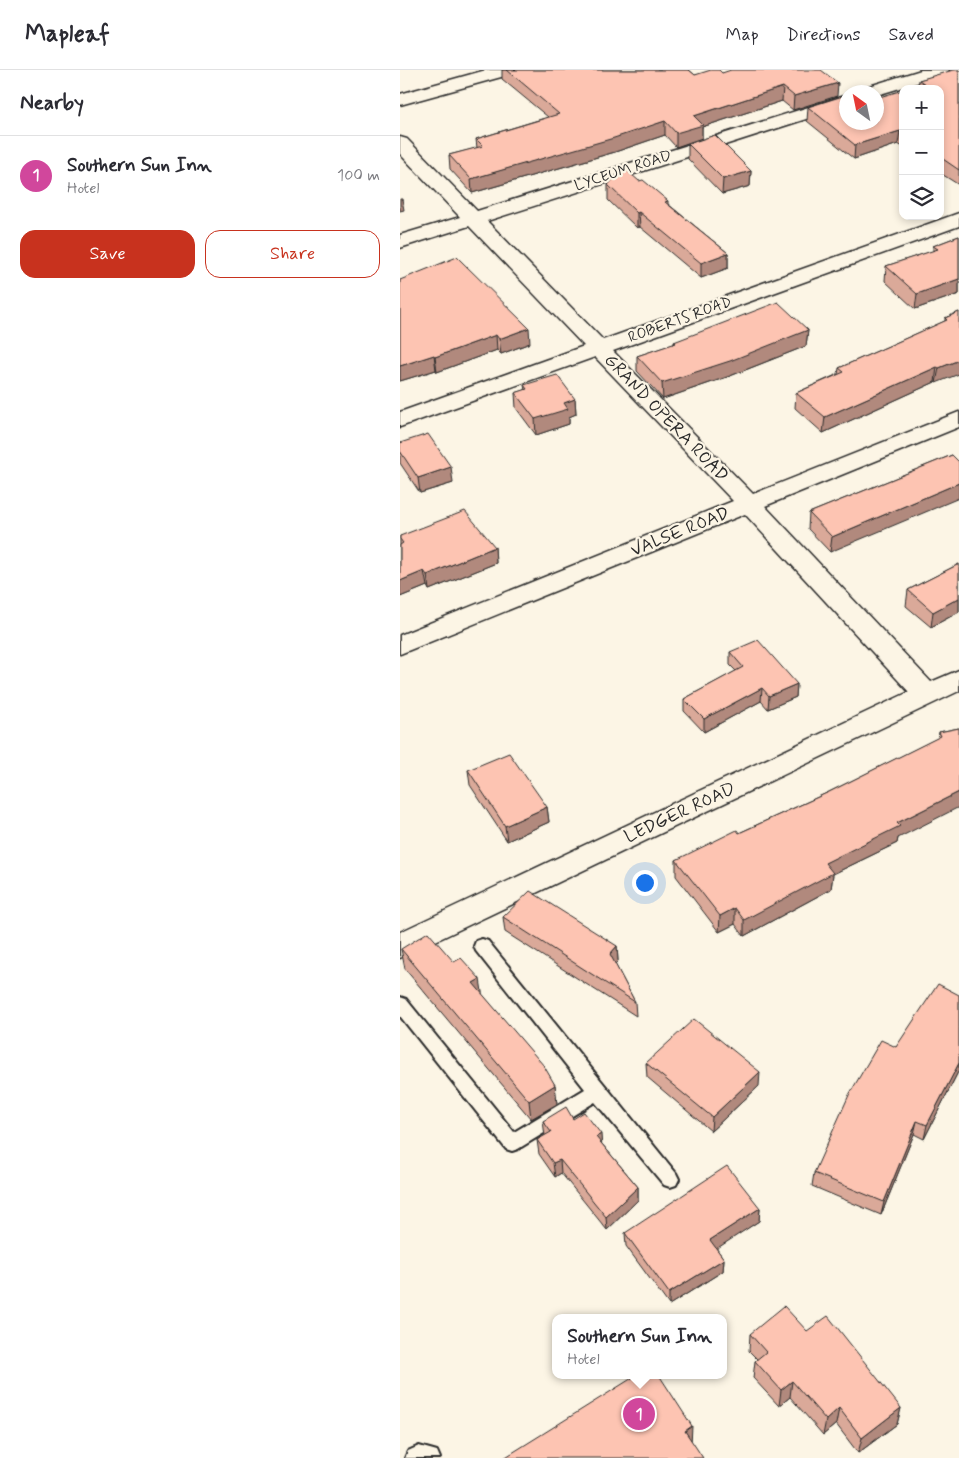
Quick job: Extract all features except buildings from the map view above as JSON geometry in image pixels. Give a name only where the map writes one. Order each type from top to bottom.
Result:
[{"type":"street","points":[[400,100],[506,70]]},
{"type":"street","points":[[884,87],[940,70]]},
{"type":"street","name":"LYCEUM ROAD","points":[[400,242],[839,102]]},
{"type":"street","name":"GRAND OPERA ROAD","points":[[400,143],[471,220],[600,349],[749,504],[928,696]]},
{"type":"street","name":"ROBERTS ROAD","points":[[400,420],[959,218]]},
{"type":"street","name":"VALSE ROAD","points":[[400,645],[959,419]]},
{"type":"street","name":"LEDGER ROAD","points":[[400,946],[959,680]]},
{"type":"lane","points":[[482,946],[597,1091],[670,1179]]},
{"type":"lane","points":[[400,1004],[512,1143],[597,1091]]},
{"type":"lane","points":[[415,1458],[419,1456],[430,1458]]},
{"type":"place","name":"Southern Sun Inn","points":[[639,1414]]}]
